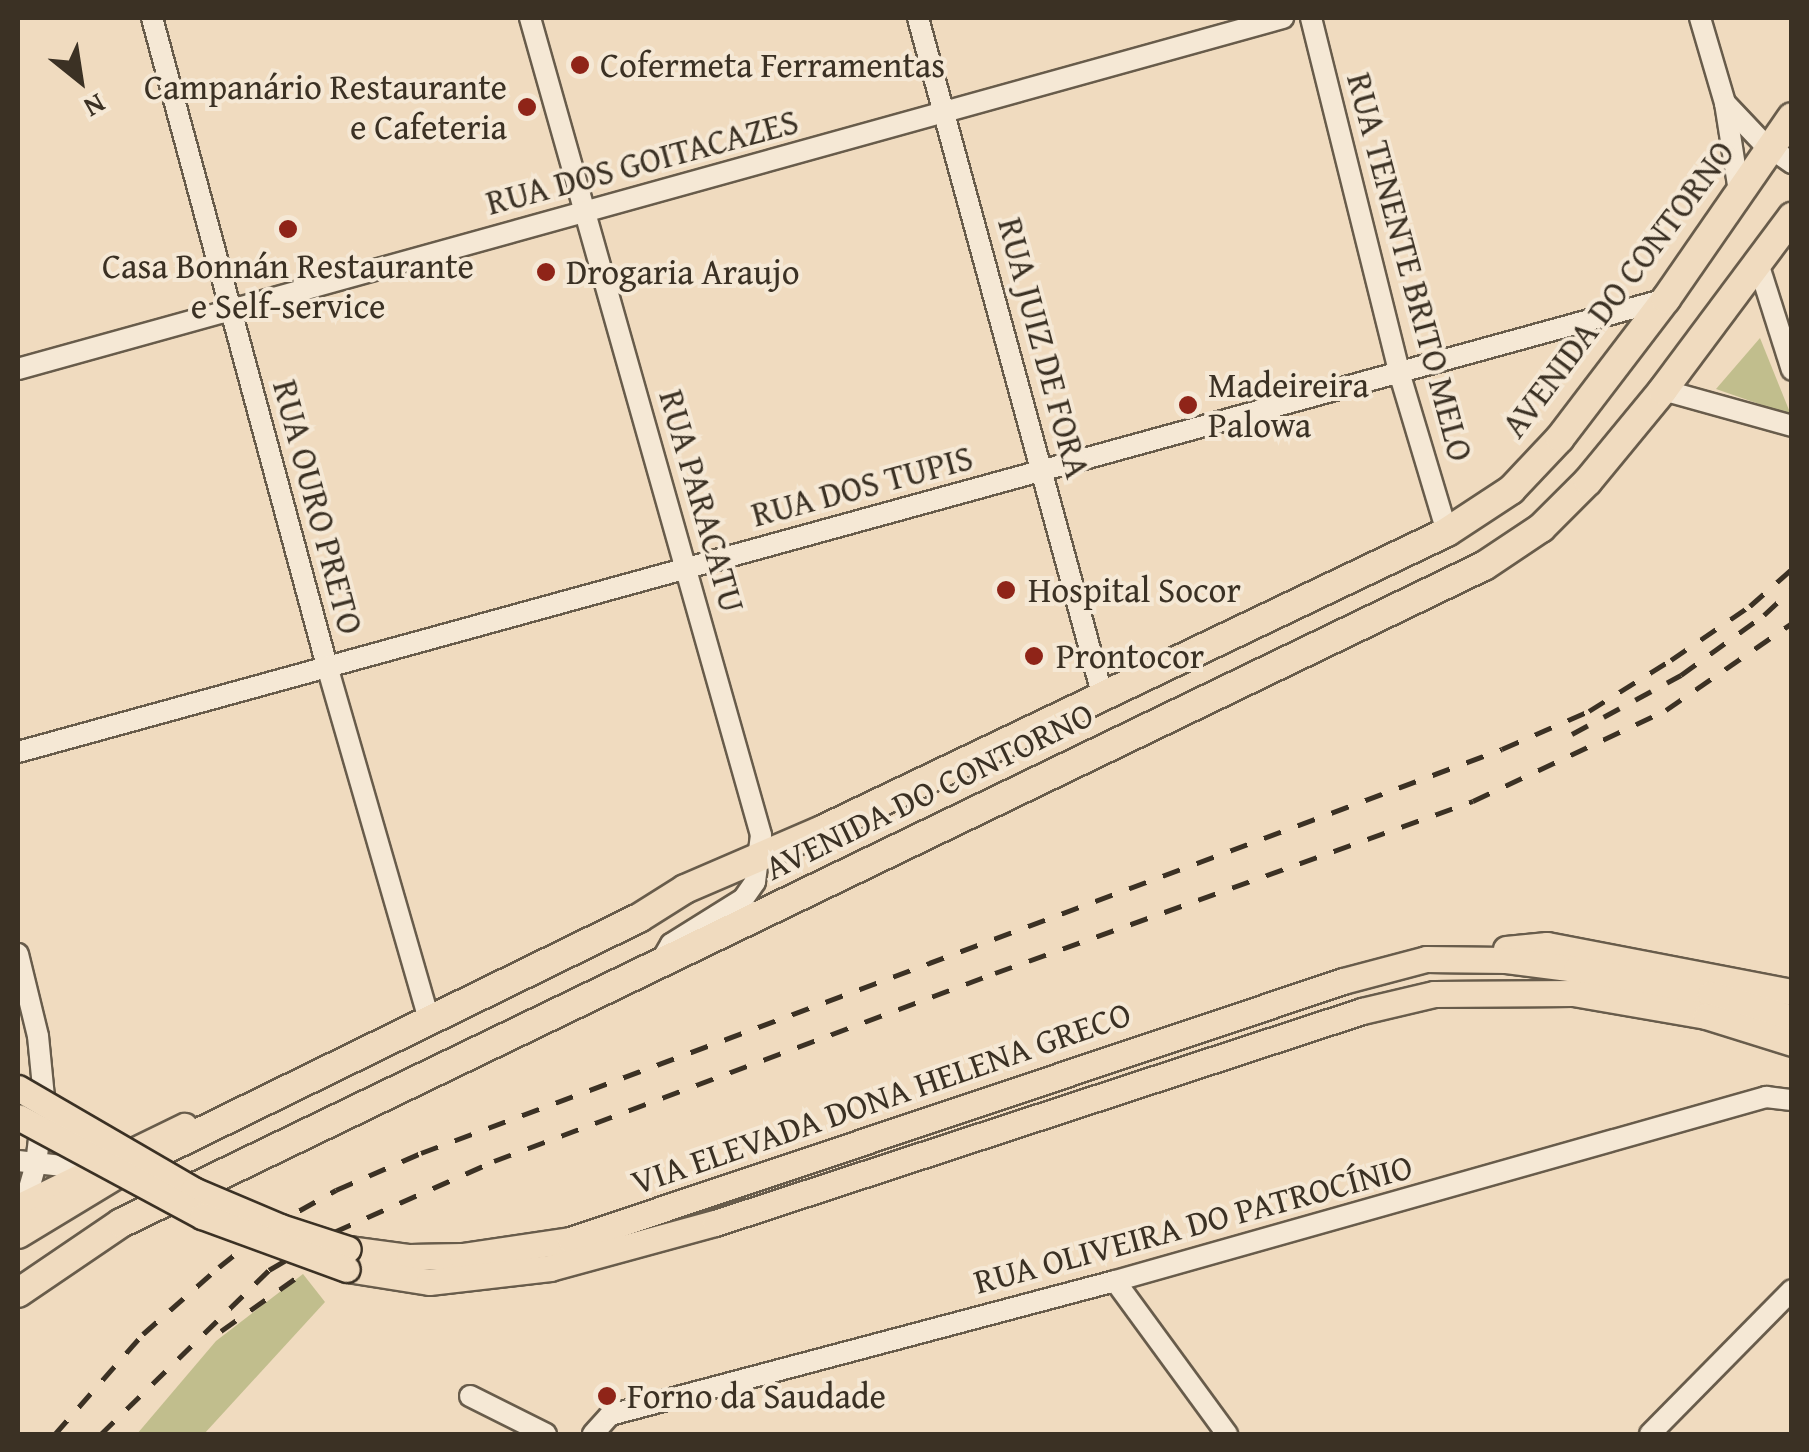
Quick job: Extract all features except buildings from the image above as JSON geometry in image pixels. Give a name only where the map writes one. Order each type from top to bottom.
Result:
[{"type":"highway","name":"AVENIDA DO CONTORNO","points":[[18,1234],[127,1168],[639,918],[685,889],[1103,697],[1447,532],[1511,490],[1560,438],[1666,299],[1739,191],[1781,156],[1792,117]]},
{"type":"highway","name":"AVENIDA DO CONTORNO","points":[[18,1294],[44,1271],[121,1223],[1484,566],[1566,505],[1663,390],[1792,217]]},
{"type":"main road","name":"AVENIDA DO CONTORNO","points":[[22,1205],[88,1169],[427,1012],[638,907],[685,889]]},
{"type":"main road","points":[[1426,959],[1546,946],[1792,992]]},
{"type":"main road","name":"VIA ELEVADA DONA HELENA GRECO","points":[[18,1088],[192,1190],[348,1259],[462,1256],[570,1240],[1343,981],[1426,959],[1506,960],[1576,969],[1710,994],[1792,1018]]},
{"type":"main road","name":"VIA ELEVADA DONA HELENA GRECO","points":[[18,1119],[202,1216],[429,1282],[550,1268],[715,1224],[1362,1011],[1434,994],[1572,993],[1706,1016],[1792,1044]]},
{"type":"main road","name":"AVENIDA DO CONTORNO","points":[[18,1304],[44,1271]]},
{"type":"street","name":"RUA OURO PRETO","points":[[152,18],[328,666],[427,1012]]},
{"type":"street","name":"RUA PARACATU","points":[[530,18],[757,809],[761,856],[755,882],[743,900],[671,944],[661,962]]},
{"type":"street","name":"RUA JUIZ DE FORA","points":[[918,18],[1103,697]]},
{"type":"street","name":"RUA DOS GOITACAZES","points":[[18,369],[1282,18]]},
{"type":"street","name":"RUA TENENTE BRITO MELO","points":[[1311,18],[1400,372],[1447,532]]},
{"type":"street","points":[[1700,18],[1725,103],[1739,191]]},
{"type":"street","points":[[1725,103],[1781,156]]},
{"type":"street","points":[[1758,264],[1792,370]]},
{"type":"street","name":"RUA DOS TUPIS","points":[[18,752],[1666,299]]},
{"type":"street","points":[[1663,390],[1792,426]]},
{"type":"street","points":[[18,954],[38,1036],[44,1097],[27,1162],[22,1205]]},
{"type":"street","points":[[18,1058],[38,1036]]},
{"type":"street","points":[[18,1119],[44,1097]]},
{"type":"street","name":"RUA OLIVEIRA DO PATROCÍNIO","points":[[593,1434],[610,1415],[1115,1281],[1766,1097],[1792,1100]]},
{"type":"street","points":[[27,1162],[88,1169]]},
{"type":"street","points":[[1115,1281],[1227,1434]]},
{"type":"street","points":[[1650,1434],[1792,1290]]},
{"type":"street","points":[[470,1396],[546,1434]]},
{"type":"shaded area","points":[[1760,338],[1791,415],[1716,389]]},
{"type":"shaded area","points":[[303,1274],[325,1302],[204,1434],[137,1434],[216,1341]]},
{"type":"railway","points":[[55,1434],[143,1334],[219,1267],[268,1228],[336,1190],[421,1153],[1502,749],[1589,711],[1750,606],[1792,569]]},
{"type":"railway","points":[[1572,734],[1681,675],[1764,615],[1792,589]]},
{"type":"railway","points":[[101,1434],[269,1270],[334,1232],[494,1161],[995,973],[1473,801],[1666,710],[1792,623]]},
{"type":"railway","points":[[221,1331],[351,1239]]},
{"type":"place","name":"Cofermeta Ferramentas","points":[[580,65]]},
{"type":"place","name":"Campanário Restaurante e Cafeteria","points":[[527,107]]},
{"type":"place","name":"Casa Bonnán Restaurante e Self-service","points":[[288,229]]},
{"type":"place","name":"Drogaria Araujo","points":[[546,272]]},
{"type":"place","name":"Madeireira Palowa","points":[[1188,405]]},
{"type":"place","name":"Hospital Socor","points":[[1006,590]]},
{"type":"place","name":"Prontocor","points":[[1034,656]]},
{"type":"place","name":"Forno da Saudade","points":[[607,1396]]}]
